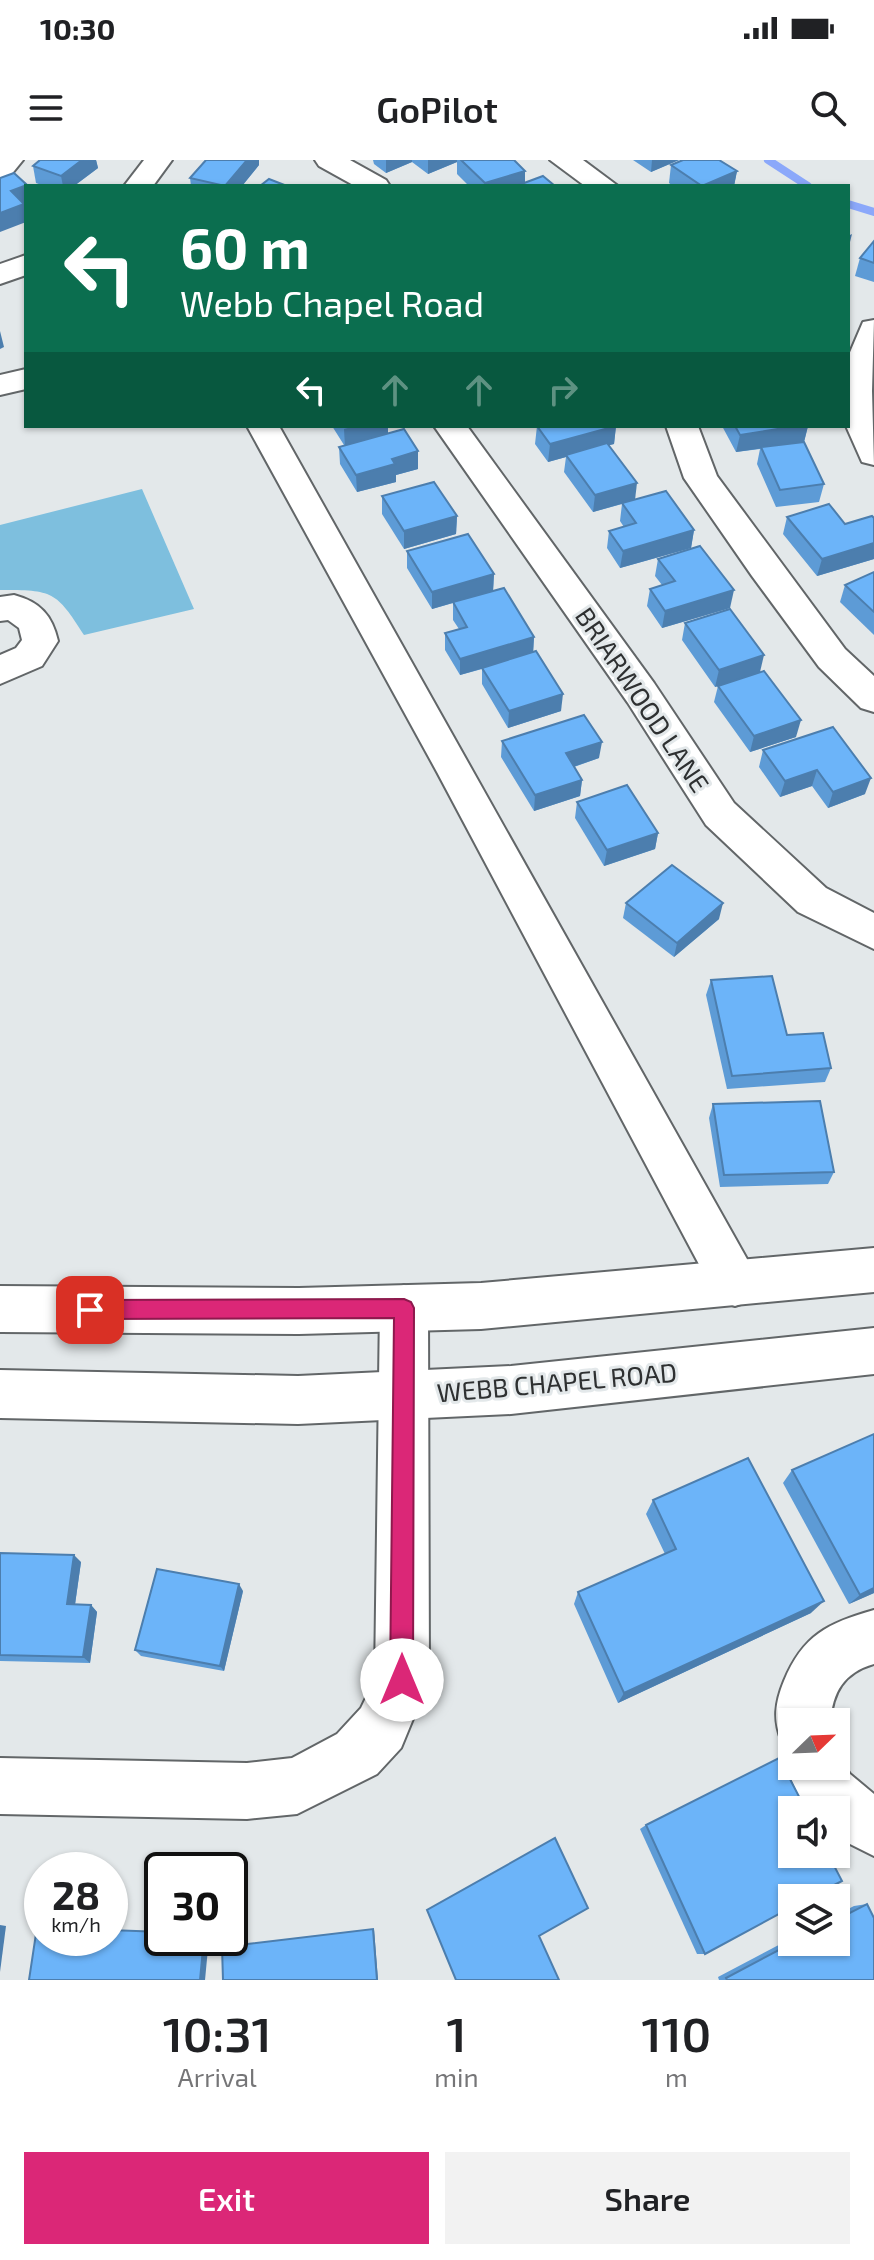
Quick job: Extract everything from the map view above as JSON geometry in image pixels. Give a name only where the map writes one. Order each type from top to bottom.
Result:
[{"type":"street","points":[[0,170],[9,160]]},
{"type":"street","points":[[140,184],[158,160]]},
{"type":"street","points":[[329,160],[372,184]]},
{"type":"street","points":[[564,160],[601,184]]},
{"type":"street","points":[[0,275],[24,265]]},
{"type":"street","points":[[850,311],[874,318]]},
{"type":"street","points":[[874,329],[853,392],[860,424],[874,454]]},
{"type":"street","points":[[0,385],[24,379]]},
{"type":"street","points":[[264,428],[735,1284]]},
{"type":"street","name":"BRIARWOOD LANE","points":[[451,428],[641,693],[720,814],[812,900],[874,932]]},
{"type":"street","points":[[683,428],[701,478],[764,568],[832,658],[874,698]]},
{"type":"street","points":[[0,609],[14,607],[36,622],[40,641],[29,657],[0,671]]},
{"type":"street","points":[[0,1309],[299,1311],[481,1306],[874,1270]]},
{"type":"street","points":[[0,1786],[247,1791],[297,1786],[357,1754],[381,1728],[402,1680],[404,1308]]},
{"type":"street","name":"WEBB CHAPEL ROAD","points":[[0,1394],[298,1400],[511,1390],[874,1351]]},
{"type":"street","points":[[804,1708],[805,1695],[815,1672],[830,1655],[850,1643],[874,1637]]},
{"type":"street","points":[[822,1780],[832,1797],[854,1817],[874,1827]]},
{"type":"shaded area","points":[[142,489],[194,609],[84,635],[67,609],[51,596],[32,591],[0,590],[0,525]]},
{"type":"building","points":[[40,160],[82,160],[61,176],[33,166]]},
{"type":"building","points":[[206,160],[247,160],[227,184],[190,178]]},
{"type":"building","points":[[461,160],[514,160],[525,171],[485,183]]},
{"type":"building","points":[[683,160],[719,160],[737,171],[707,184],[699,184],[671,165]]},
{"type":"building","points":[[14,173],[26,184],[11,191],[24,204],[0,213],[0,178]]},
{"type":"building","points":[[543,176],[553,184],[521,184]]},
{"type":"building","points":[[269,179],[282,184],[263,184]]},
{"type":"building","points":[[874,241],[874,263],[860,258]]},
{"type":"building","points":[[538,428],[609,428],[550,444]]},
{"type":"building","points":[[736,428],[784,428],[740,435]]},
{"type":"building","points":[[404,429],[418,451],[392,459],[395,464],[356,475],[339,447]]},
{"type":"building","points":[[804,442],[824,484],[780,490],[761,447]]},
{"type":"building","points":[[607,443],[637,483],[595,495],[566,455]]},
{"type":"building","points":[[434,482],[457,516],[404,531],[382,496]]},
{"type":"building","points":[[666,491],[694,530],[623,551],[609,531],[636,523],[622,503]]},
{"type":"building","points":[[829,504],[845,524],[872,516],[874,543],[822,559],[787,517]]},
{"type":"building","points":[[468,534],[494,574],[432,592],[407,551]]},
{"type":"building","points":[[700,546],[734,590],[665,611],[650,589],[675,581],[658,559]]},
{"type":"building","points":[[874,572],[874,612],[845,585]]},
{"type":"building","points":[[504,588],[534,637],[460,659],[445,633],[467,627],[453,602]]},
{"type":"building","points":[[730,609],[764,655],[719,670],[685,623]]},
{"type":"building","points":[[536,651],[563,694],[509,711],[482,668]]},
{"type":"building","points":[[764,671],[801,720],[754,736],[718,686]]},
{"type":"building","points":[[584,715],[602,742],[566,753],[582,780],[535,795],[502,741]]},
{"type":"building","points":[[833,727],[871,778],[833,792],[817,770],[785,781],[763,750]]},
{"type":"building","points":[[627,785],[658,833],[607,850],[577,802]]},
{"type":"building","points":[[672,865],[723,903],[677,943],[626,903]]},
{"type":"building","points":[[772,976],[787,1035],[823,1033],[831,1068],[732,1076],[711,980]]},
{"type":"building","points":[[820,1101],[834,1172],[724,1175],[713,1104]]},
{"type":"building","points":[[874,1434],[874,1588],[860,1595],[792,1470]]},
{"type":"building","points":[[748,1458],[824,1601],[624,1693],[578,1592],[676,1549],[653,1500]]},
{"type":"building","points":[[0,1553],[74,1555],[67,1604],[91,1605],[83,1657],[0,1655]]},
{"type":"building","points":[[157,1569],[239,1584],[220,1666],[135,1650]]},
{"type":"building","points":[[778,1759],[778,1780],[790,1780],[799,1796],[778,1796],[778,1868],[835,1868],[842,1881],[836,1884],[778,1884],[778,1915],[705,1954],[646,1825]]},
{"type":"building","points":[[555,1838],[588,1908],[539,1936],[559,1980],[456,1980],[427,1910]]},
{"type":"building","points":[[867,1904],[874,1918],[874,1980],[727,1980],[778,1950],[778,1956],[850,1956],[850,1913]]},
{"type":"building","points":[[373,1929],[377,1980],[223,1980],[222,1956],[248,1956],[248,1944]]},
{"type":"building","points":[[128,1931],[144,1931],[144,1956],[202,1956],[200,1980],[29,1980],[33,1956],[128,1956]]},
{"type":"waterway","points":[[768,160],[805,184]]},
{"type":"waterway","points":[[850,205],[874,212]]},
{"type":"route","points":[[90,1310],[404,1308],[402,1680]]}]
